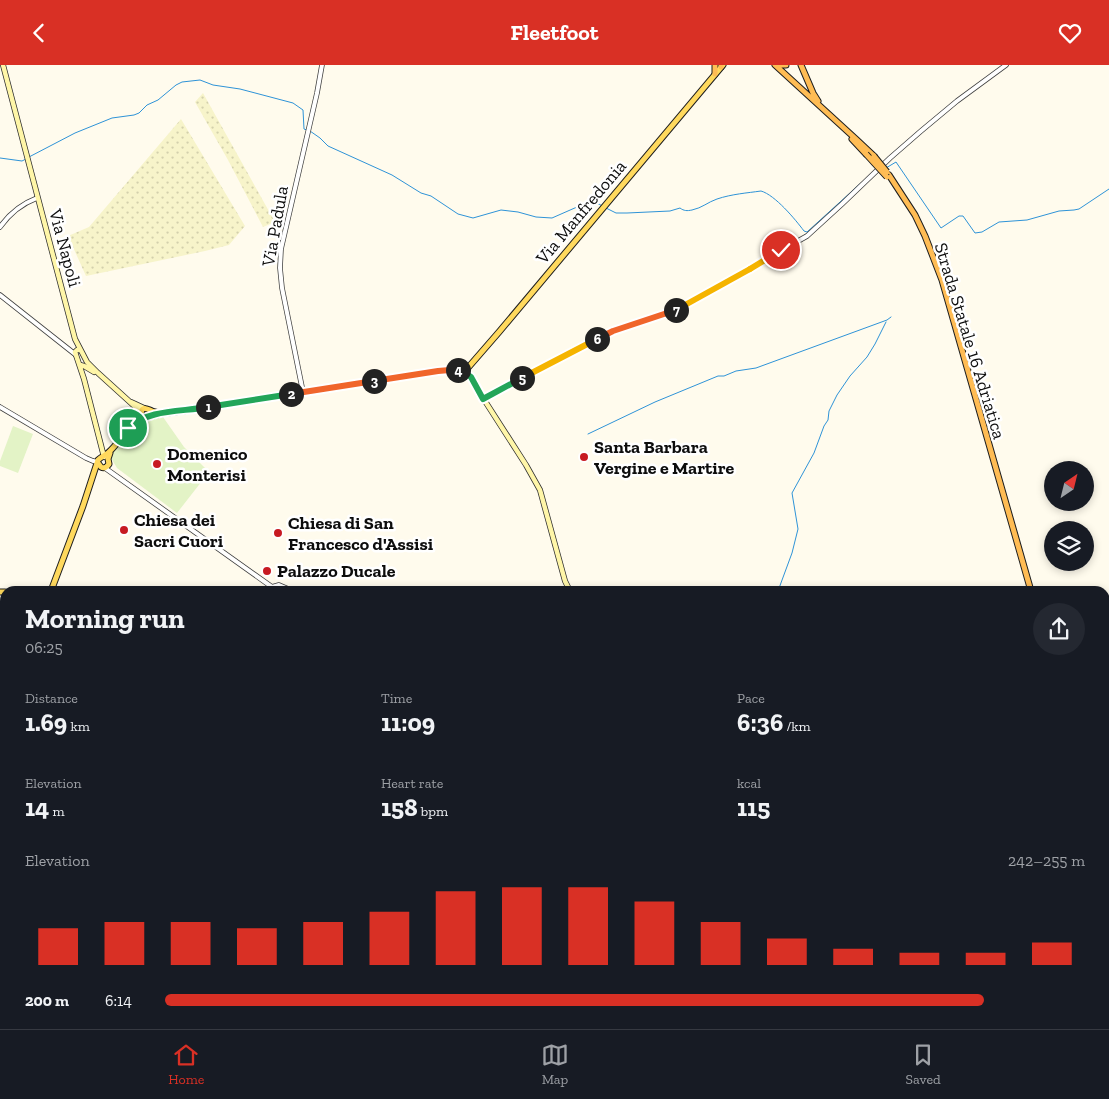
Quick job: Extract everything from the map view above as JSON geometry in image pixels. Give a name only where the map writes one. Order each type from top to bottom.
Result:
[{"type":"highway","name":"Strada Statale 16 Adriatica","points":[[770,65],[855,142],[888,176]]},
{"type":"highway","name":"Strada Statale 16 Adriatica","points":[[775,65],[874,156],[903,194],[915,215],[925,236],[948,303],[1029,586]]},
{"type":"highway","points":[[780,65],[786,65]]},
{"type":"highway","points":[[801,65],[815,98],[839,123]]},
{"type":"main road","name":"Via Napoli","points":[[3,65],[76,352],[84,364],[84,376],[102,449],[103,462]]},
{"type":"main road","name":"Via Manfredonia","points":[[465,372],[715,74],[719,65]]},
{"type":"main road","points":[[84,364],[98,373],[145,413],[191,410],[438,371],[465,372],[471,377],[540,490],[568,586]]},
{"type":"main road","points":[[84,364],[92,371],[98,373]]},
{"type":"main road","points":[[84,376],[88,370],[92,371]]},
{"type":"main road","points":[[53,586],[83,506],[103,462],[128,428],[145,413]]},
{"type":"street","name":"Via Padula","points":[[303,392],[282,288],[280,269],[281,249],[322,65]]},
{"type":"street","points":[[483,399],[580,346],[613,331],[678,309],[807,236],[890,158],[957,101],[1006,65]]},
{"type":"street","points":[[0,227],[13,211],[27,202],[38,198]]},
{"type":"street","points":[[0,295],[76,352]]},
{"type":"street","points":[[0,407],[86,458],[103,462],[113,473],[267,586]]},
{"type":"shaded area","points":[[203,93],[275,222],[263,227],[195,102]]},
{"type":"shaded area","points":[[181,119],[245,226],[229,245],[86,276],[68,236],[89,227]]},
{"type":"green space","name":"Domenico Monterisi","points":[[163,417],[184,447],[209,472],[177,513],[117,468],[111,458],[112,455],[110,455],[133,426],[135,427],[144,419]]},
{"type":"green space","points":[[13,426],[33,434],[18,473],[0,466],[0,461]]},
{"type":"waterway","points":[[29,157],[75,133],[112,118],[139,113],[147,105],[158,100],[182,82],[200,80],[213,85],[240,89],[293,103],[303,110],[304,129],[307,130]]},
{"type":"waterway","points":[[310,131],[328,146],[392,175],[421,193],[431,196],[458,214],[473,218],[501,210],[552,218],[577,207],[599,204],[602,206]]},
{"type":"waterway","points":[[0,158],[22,161],[26,159]]},
{"type":"waterway","points":[[886,168],[896,162],[941,228],[959,216],[963,216],[975,233],[982,232],[999,222],[1027,220],[1059,211],[1079,209],[1109,189]]},
{"type":"waterway","points":[[606,208],[616,213],[670,211],[680,208],[689,211],[723,197],[761,191],[778,202],[807,232],[872,173]]},
{"type":"waterway","points":[[588,434],[655,402],[718,376],[756,368],[891,317]]},
{"type":"waterway","points":[[780,586],[792,553],[798,529],[792,493],[814,453],[828,420],[829,411],[837,395],[850,376],[867,357],[886,322]]},
{"type":"place","name":"Santa Barbara Vergine e Martire","points":[[584,457]]},
{"type":"place","name":"Domenico Monterisi","points":[[157,464]]},
{"type":"place","name":"Chiesa dei Sacri Cuori","points":[[124,530]]},
{"type":"place","name":"Chiesa di San Francesco d'Assisi","points":[[278,533]]},
{"type":"place","name":"Palazzo Ducale","points":[[267,571]]},
{"type":"route","points":[[128,428],[144,417],[160,413],[191,410],[450,370],[460,371],[471,377],[483,399],[580,346],[613,331],[678,309],[781,250]]}]
